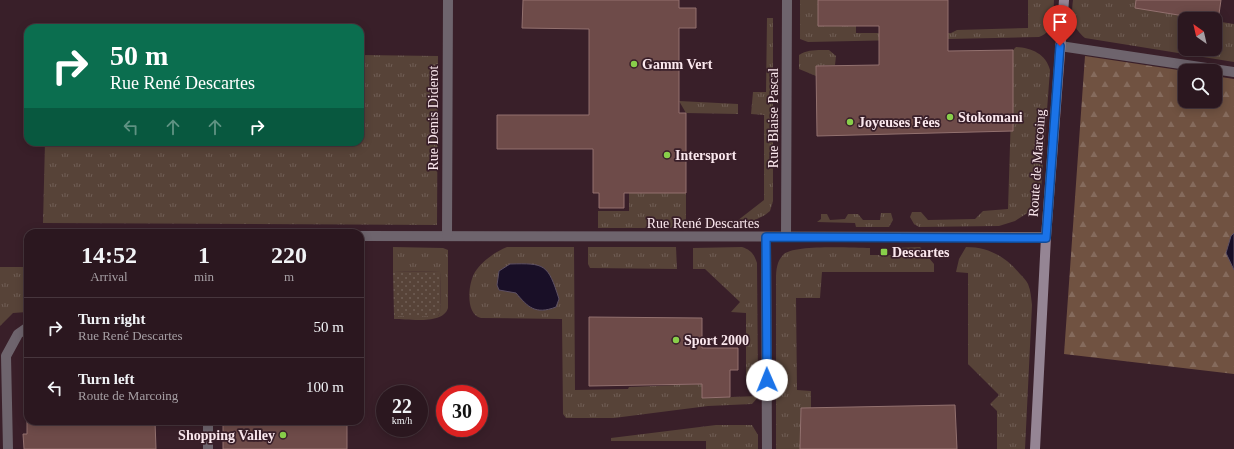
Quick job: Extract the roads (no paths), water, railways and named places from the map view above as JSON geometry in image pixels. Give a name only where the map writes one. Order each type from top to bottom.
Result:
[{"type":"street","name":"Rue Denis Diderot","points":[[447,236],[448,0]]},
{"type":"street","name":"Rue Blaise Pascal","points":[[786,237],[787,0]]},
{"type":"street","name":"Route de Marcoing","points":[[1035,449],[1046,238],[1064,0]]},
{"type":"street","points":[[1060,46],[1234,72]]},
{"type":"street","name":"Rue René Descartes","points":[[364,236],[1046,238]]},
{"type":"street","points":[[766,237],[767,449]]},
{"type":"street","points":[[8,449],[6,356],[18,334],[24,330]]},
{"type":"street","points":[[208,425],[208,449]]},
{"type":"place","name":"Gamm Vert","points":[[634,64]]},
{"type":"place","name":"Stokomani","points":[[950,117]]},
{"type":"place","name":"Joyeuses Fées","points":[[850,122]]},
{"type":"place","name":"Intersport","points":[[667,155]]},
{"type":"place","name":"Descartes","points":[[884,252]]},
{"type":"place","name":"Sport 2000","points":[[676,340]]},
{"type":"place","name":"Shopping Valley","points":[[283,435]]}]
